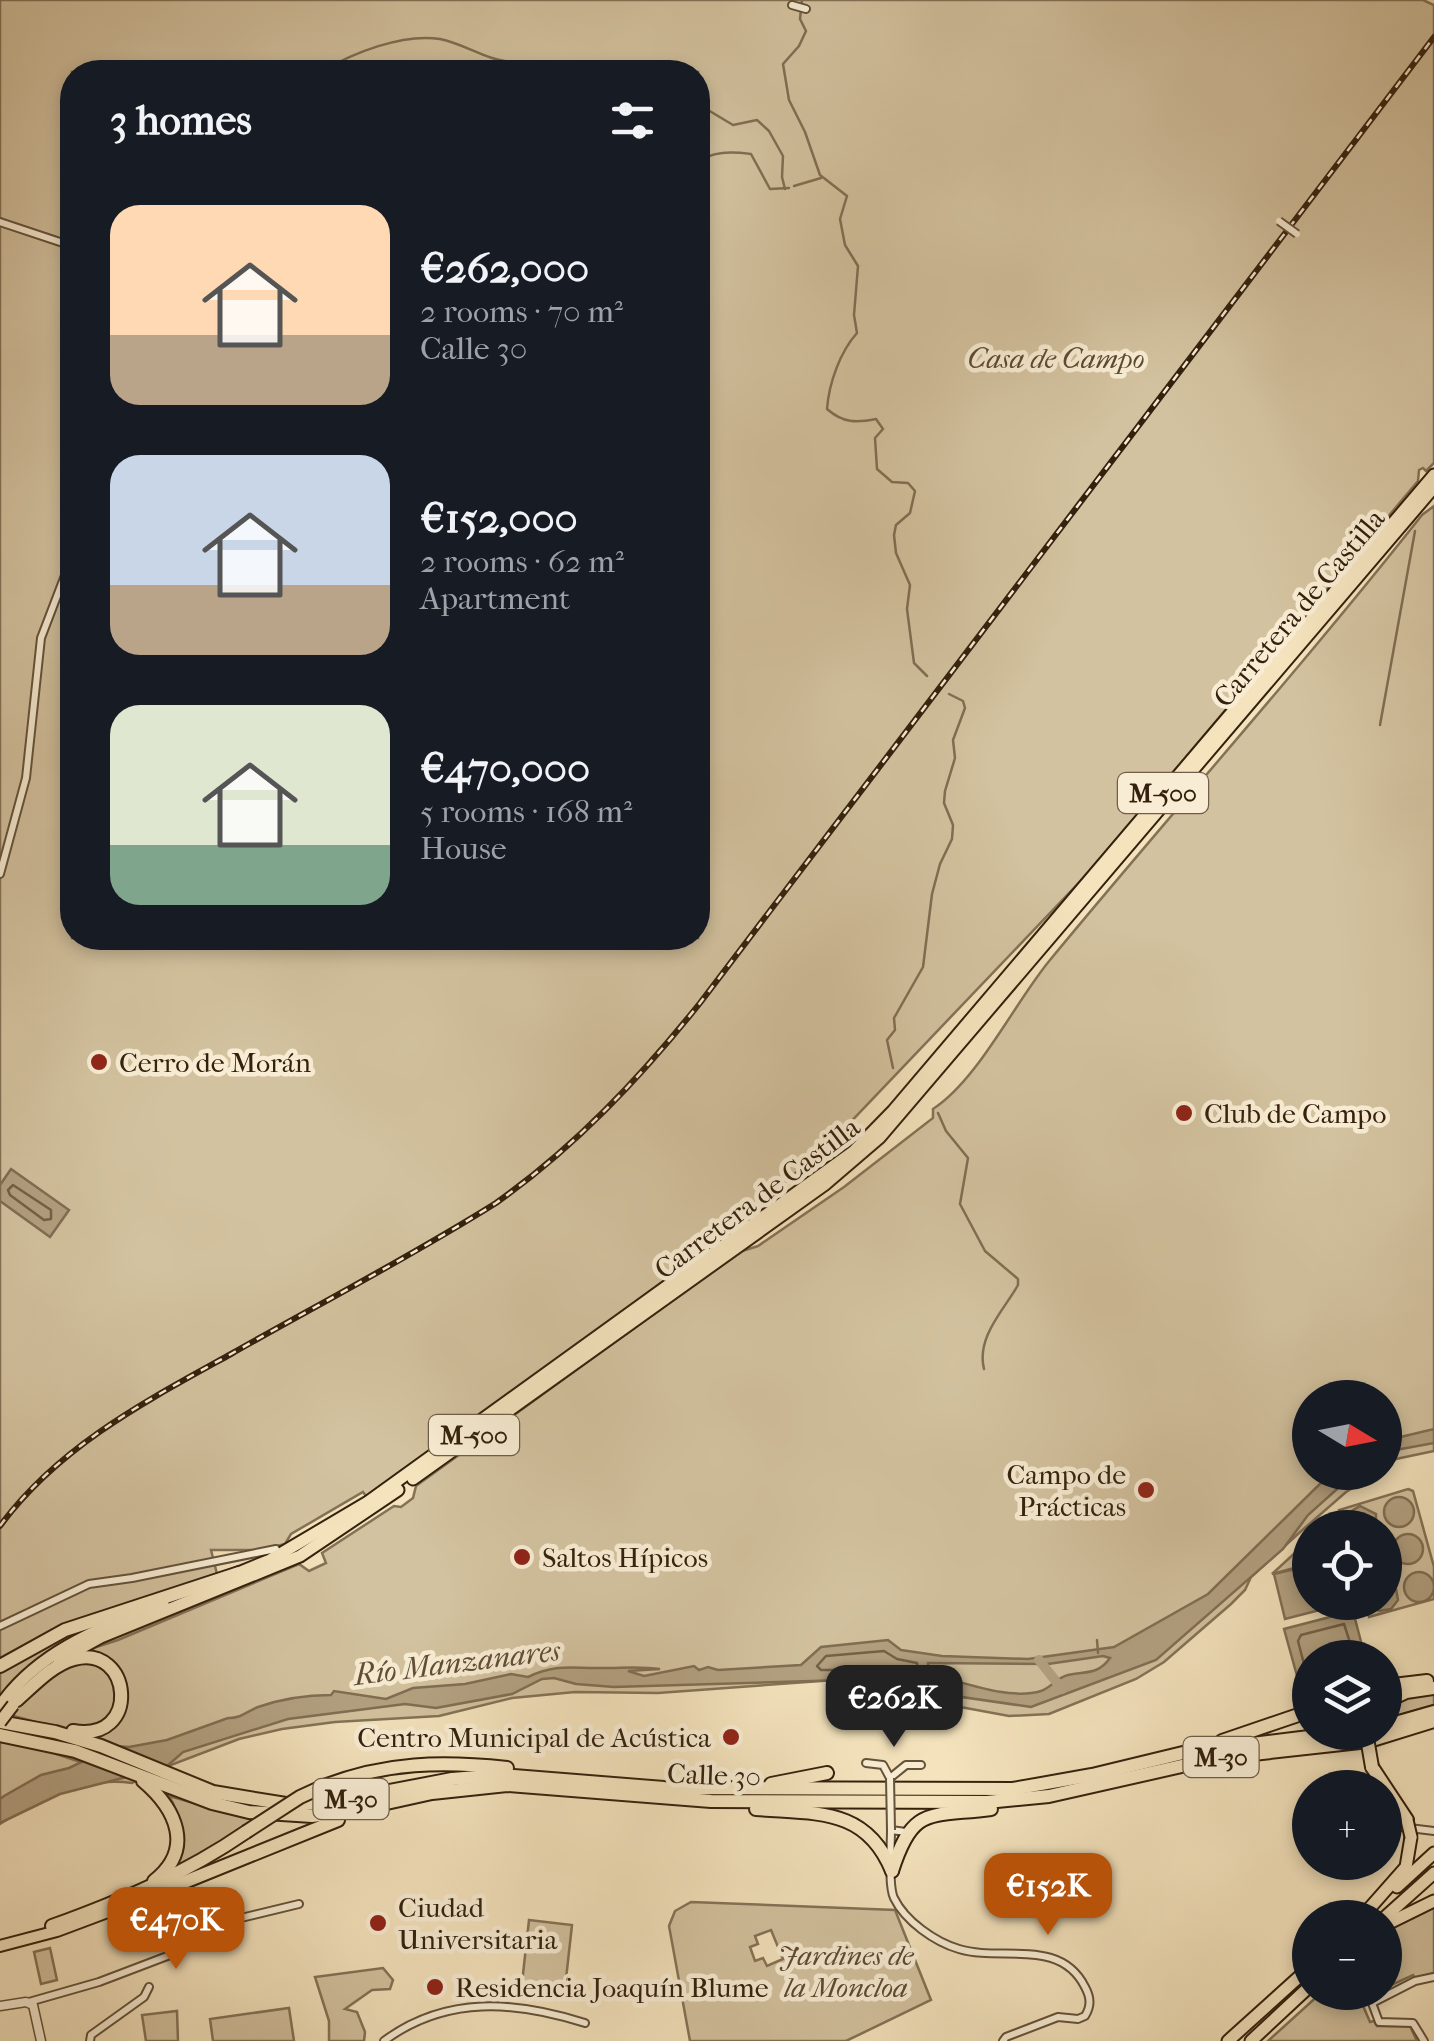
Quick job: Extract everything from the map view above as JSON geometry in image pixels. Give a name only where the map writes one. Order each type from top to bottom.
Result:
[{"type":"highway","name":"Carretera de Castilla","points":[[930,1075],[1434,471]]},
{"type":"highway","name":"Carretera de Castilla","points":[[8,1702],[80,1647],[274,1568],[319,1544],[859,1157],[1434,487]]},
{"type":"highway","points":[[1371,562],[1434,498]]},
{"type":"highway","name":"Carretera de Castilla","points":[[0,1721],[8,1702],[36,1666],[70,1644],[240,1573],[320,1532],[820,1177],[896,1113]]},
{"type":"highway","points":[[0,1666],[65,1630],[240,1573]]},
{"type":"highway","points":[[0,1721],[94,1732],[115,1718],[122,1704],[122,1689],[104,1662],[78,1658],[8,1702]]},
{"type":"highway","points":[[1402,1684],[1434,1680]]},
{"type":"highway","points":[[1402,1694],[1434,1688]]},
{"type":"highway","name":"Calle 30","points":[[1402,1725],[1434,1712]]},
{"type":"highway","points":[[1187,1752],[1292,1716]]},
{"type":"highway","name":"Calle 30","points":[[0,1721],[100,1746],[232,1797],[292,1805],[332,1802],[452,1780],[534,1776],[664,1788],[982,1791],[1092,1775]]},
{"type":"highway","points":[[1402,1733],[1434,1724]]},
{"type":"highway","name":"Calle 30","points":[[0,1735],[75,1751],[212,1803],[271,1814],[331,1814],[422,1795],[507,1785],[711,1801],[987,1802],[1049,1796],[1217,1758],[1292,1750]]},
{"type":"highway","name":"M-30","points":[[1092,1775],[1187,1752],[1292,1739]]},
{"type":"highway","points":[[1369,1750],[1372,1767],[1407,1820],[1411,1837],[1406,1866],[1377,1900]]},
{"type":"highway","points":[[52,1926],[185,1871],[324,1786],[370,1770],[428,1762],[508,1768],[534,1776]]},
{"type":"highway","points":[[739,1790],[828,1773]]},
{"type":"highway","points":[[117,1902],[168,1869],[177,1838],[167,1803],[135,1775]]},
{"type":"highway","points":[[1040,1780],[1092,1775]]},
{"type":"highway","points":[[145,1898],[309,1829],[422,1795]]},
{"type":"highway","points":[[892,1871],[907,1832],[922,1819],[1032,1804],[1049,1796]]},
{"type":"highway","points":[[711,1801],[850,1821],[877,1841],[892,1871]]},
{"type":"highway","points":[[1382,1900],[1434,1853]]},
{"type":"highway","points":[[1402,1901],[1434,1872]]},
{"type":"highway","points":[[1402,1917],[1434,1901]]},
{"type":"highway","points":[[1228,2041],[1292,1983]]},
{"type":"highway","points":[[1251,2041],[1292,2003]]},
{"type":"highway","points":[[1218,2041],[1235,2026],[1252,2020]]},
{"type":"main road","points":[[0,1943],[57,1931],[145,1898]]},
{"type":"main road","points":[[0,1943],[52,1926]]},
{"type":"street","points":[[792,6],[806,9]]},
{"type":"street","points":[[1277,220],[1297,234]]},
{"type":"street","points":[[0,222],[60,242]]},
{"type":"street","points":[[0,874],[26,778],[41,638],[60,588]]},
{"type":"street","points":[[0,1626],[89,1584],[276,1550]]},
{"type":"street","points":[[866,1763],[883,1766],[890,1778],[891,1893],[899,1906],[946,1944],[973,1952],[1044,1955],[1081,1980],[1089,1997],[1084,2016],[1058,2017],[1006,2036],[1004,2041]]},
{"type":"street","points":[[890,1778],[898,1768],[922,1765]]},
{"type":"street","points":[[1402,1827],[1434,1831]]},
{"type":"street","points":[[891,1830],[907,1832]]},
{"type":"street","points":[[0,2006],[41,2000],[170,1955],[241,1918],[299,1904]]},
{"type":"street","points":[[1424,2041],[1415,2024],[1379,2022],[1372,2003],[1422,1978],[1434,1977]]},
{"type":"street","points":[[90,2041],[91,2035],[144,1997],[149,1986]]},
{"type":"street","points":[[37,2014],[41,2000]]},
{"type":"street","points":[[26,2002],[37,2014],[41,2041]]},
{"type":"street","points":[[384,2041],[427,2018],[457,2008],[488,2004],[525,2007],[585,2023]]},
{"type":"green space","name":"Casa de Campo","points":[[0,0],[1423,0],[1434,5],[1434,463],[1426,471],[1419,470],[1418,481],[1090,871],[841,1132],[730,1232],[366,1496],[363,1492],[291,1534],[285,1544],[261,1550],[211,1550],[217,1574],[72,1637],[31,1666],[0,1695]]},
{"type":"green space","name":"Club de Campo","points":[[1434,506],[1434,1451],[1402,1458],[1402,1380],[1292,1380],[1292,1490],[1349,1490],[1325,1510],[1292,1510],[1292,1539],[1251,1577],[1231,1604],[1164,1662],[1136,1679],[1049,1714],[1009,1716],[835,1680],[658,1693],[575,1692],[512,1698],[439,1716],[282,1729],[239,1739],[166,1767],[97,1739],[10,1715],[37,1687],[81,1652],[299,1564],[309,1571],[326,1563],[322,1553],[394,1506],[401,1507],[413,1498],[416,1486],[739,1252],[758,1246],[844,1187],[933,1118],[933,1109],[950,1096],[981,1060],[1050,960],[1422,515]]},
{"type":"green space","points":[[1408,1489],[1413,1491],[1434,1567],[1434,1599],[1402,1608],[1402,1510],[1339,1510]]},
{"type":"green space","points":[[1292,1556],[1292,1569],[1272,1574]]},
{"type":"green space","points":[[1434,1689],[1434,1705],[1402,1714],[1402,1691]]},
{"type":"green space","points":[[0,1741],[33,1746],[136,1781],[98,1783],[63,1791],[0,1824]]},
{"type":"green space","points":[[169,1796],[254,1820],[170,1873],[179,1824]]},
{"type":"green space","name":"Jardines de la Moncloa","points":[[691,1902],[895,1910],[931,2000],[846,2041],[690,2041],[669,1926],[675,1911]],"holes":[[[771,1930],[783,1959],[767,1966],[763,1958],[755,1961],[750,1947],[758,1944],[755,1936]]]},
{"type":"green space","points":[[1434,1908],[1434,1973],[1402,1980],[1402,1922]]},
{"type":"green space","points":[[529,1920],[572,1925],[564,1997],[521,1992]]},
{"type":"green space","points":[[50,1948],[57,1980],[41,1984],[34,1952]]},
{"type":"green space","points":[[383,1968],[393,1980],[390,1989],[372,1990],[345,2009],[357,2012],[365,2032],[364,2041],[329,2041],[329,2021],[315,1977]]},
{"type":"green space","points":[[289,2008],[294,2041],[213,2041],[210,2019]]},
{"type":"green space","points":[[1302,2010],[1365,2010],[1370,2022],[1377,2026],[1410,2026],[1417,2041],[1268,2041]]},
{"type":"green space","points":[[177,2011],[178,2041],[146,2041],[142,2015]]},
{"type":"water","points":[[11,1169],[69,1210],[50,1237],[0,1201],[0,1185]]},
{"type":"water","points":[[1434,1429],[1434,1443],[1402,1449],[1402,1437]]},
{"type":"water","points":[[1314,1490],[1336,1490],[1314,1510],[1293,1510]]},
{"type":"water","points":[[1399,1497],[1413,1506],[1413,1518],[1402,1526],[1402,1510],[1384,1510],[1388,1501]]},
{"type":"water","points":[[1292,1511],[1292,1537],[1283,1549],[1156,1660],[1031,1707],[844,1680],[614,1687],[542,1679],[512,1694],[436,1708],[405,1704],[288,1719],[183,1752],[166,1767],[60,1794],[0,1823],[0,1799],[41,1775],[69,1768],[115,1746],[167,1740],[258,1707],[331,1695],[334,1691],[386,1699],[413,1688],[465,1684],[511,1674],[528,1677],[565,1668],[660,1669],[628,1671],[644,1676],[694,1666],[699,1670],[718,1670],[801,1665],[821,1647],[888,1640],[901,1650],[942,1656],[1028,1659],[1114,1647],[1208,1594]],"holes":[[[1110,1658],[1096,1670],[1064,1676],[1045,1689],[1016,1694],[938,1676],[929,1671],[928,1663],[1048,1664]]]},
{"type":"water","points":[[1402,1535],[1414,1535],[1422,1543],[1419,1560],[1402,1563]]},
{"type":"water","points":[[1292,1570],[1292,1617],[1285,1619],[1274,1574]]},
{"type":"water","points":[[1419,1572],[1430,1576],[1434,1587],[1430,1598],[1419,1602],[1408,1598],[1404,1587],[1408,1576]]},
{"type":"water","points":[[1318,1620],[1355,1620],[1361,1640],[1292,1640],[1292,1658],[1284,1629]]},
{"type":"waterway","points":[[802,0],[800,19],[806,31],[783,64],[789,100],[820,175],[847,196],[840,219],[845,245],[858,266],[854,315],[857,333],[836,368],[827,409],[850,421],[876,419],[883,429],[875,438],[877,469],[892,482],[908,483],[915,491],[910,513],[896,525],[894,535],[896,553],[910,585],[907,609],[914,663],[927,676]]},
{"type":"waterway","points":[[343,60],[378,46],[426,38],[447,41],[500,60]]},
{"type":"waterway","points":[[710,111],[733,125],[757,120],[769,131],[783,156],[785,189]]},
{"type":"waterway","points":[[710,156],[751,154],[770,189],[789,188]]},
{"type":"waterway","points":[[794,186],[821,178]]},
{"type":"waterway","points":[[1380,725],[1415,531]]},
{"type":"waterway","points":[[893,1068],[887,1040],[895,1030],[894,1018],[923,967],[932,894],[952,839],[953,825],[944,803],[945,791],[955,758],[953,740],[965,708],[963,701],[949,694]]},
{"type":"waterway","points":[[938,1113],[946,1131],[968,1158],[960,1204],[985,1251],[1018,1279],[988,1335],[984,1369]]},
{"type":"waterway","points":[[1097,1640],[1098,1653]]},
{"type":"waterway","name":"Río Manzanares","points":[[1039,1660],[1062,1689]]},
{"type":"railway","points":[[0,1526],[49,1472],[106,1428],[167,1389],[496,1203],[553,1159],[630,1084],[700,1003],[1434,37]]},
{"type":"place","name":"Cerro de Morán","points":[[99,1062]]},
{"type":"place","name":"Club de Campo","points":[[1184,1113]]},
{"type":"place","name":"Campo de Prácticas","points":[[1146,1490]]},
{"type":"place","name":"Saltos Hípicos","points":[[522,1557]]},
{"type":"place","name":"Centro Municipal de Acústica","points":[[731,1737]]},
{"type":"place","name":"Ciudad Universitaria","points":[[378,1923]]},
{"type":"place","name":"Residencia Joaquín Blume","points":[[435,1987]]}]
